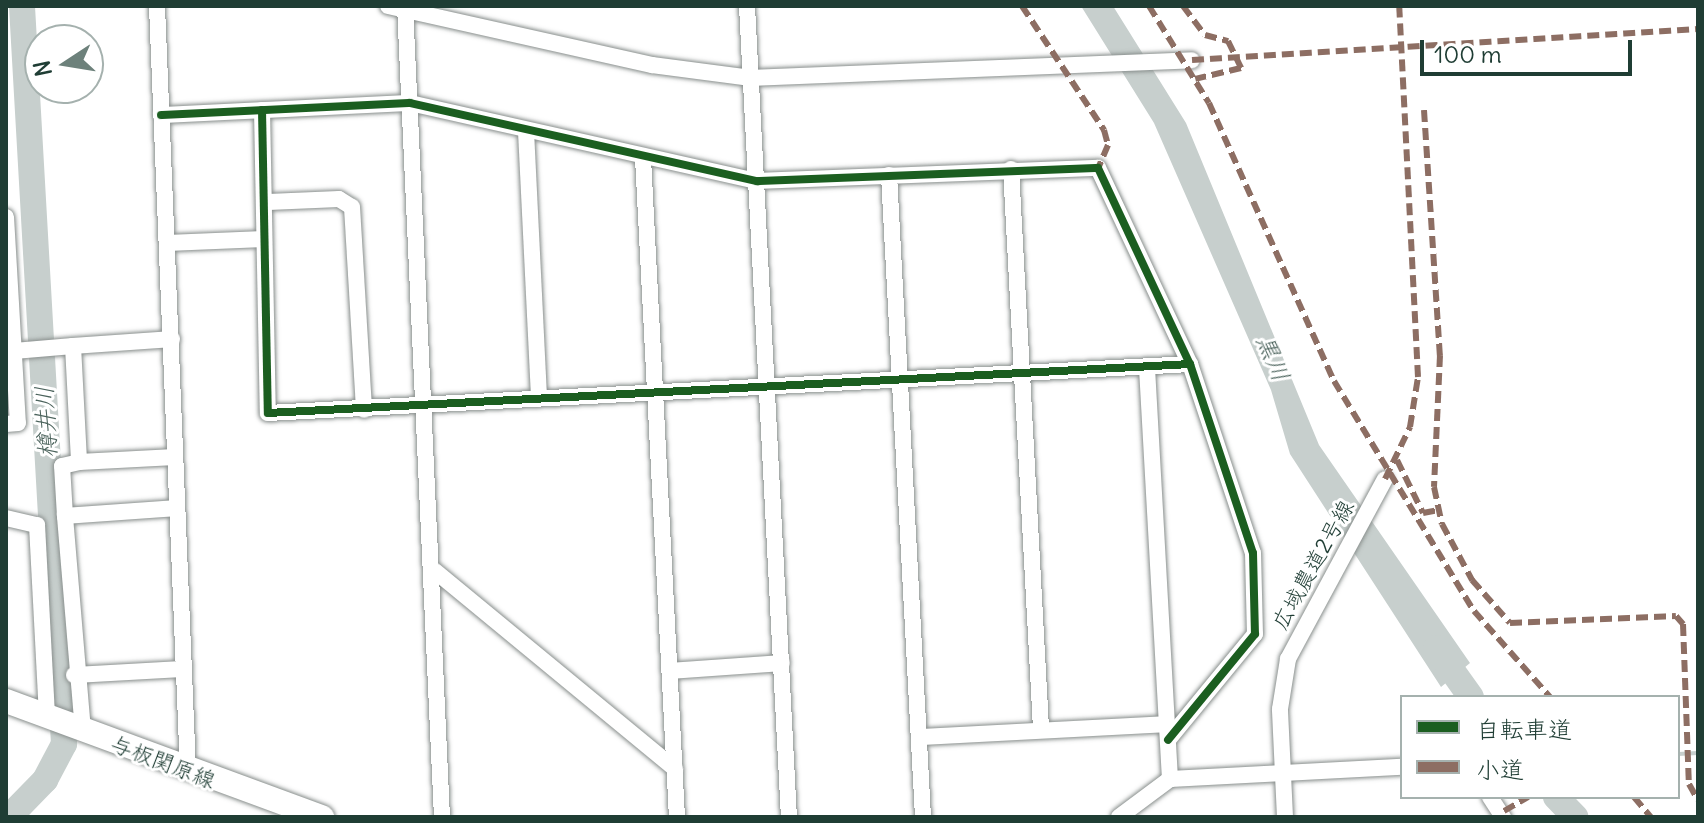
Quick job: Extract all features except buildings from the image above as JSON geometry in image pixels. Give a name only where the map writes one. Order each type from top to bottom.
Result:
[{"type":"main road","name":"与板関原線","points":[[6,701],[188,772],[322,817]]},
{"type":"street","points":[[157,6],[188,772]]},
{"type":"street","points":[[747,6],[789,817]]},
{"type":"street","points":[[442,817],[435,571],[410,103],[399,7],[652,65],[751,78],[1192,60]]},
{"type":"street","points":[[161,115],[410,103],[643,158],[757,181],[1098,168],[1190,364],[1247,521],[1256,618],[1245,648],[1167,732],[1041,729],[920,737]]},
{"type":"street","points":[[262,110],[268,202],[264,239],[268,413],[1190,364]]},
{"type":"street","points":[[526,131],[539,397]]},
{"type":"street","points":[[643,158],[677,817]]},
{"type":"street","points":[[1011,169],[1041,729]]},
{"type":"street","points":[[889,175],[923,817]]},
{"type":"street","points":[[268,202],[339,199],[352,207],[364,410]]},
{"type":"street","points":[[6,217],[19,350],[18,423],[6,424]]},
{"type":"street","points":[[167,243],[264,239]]},
{"type":"street","points":[[19,350],[172,339]]},
{"type":"street","points":[[68,347],[79,462]]},
{"type":"street","points":[[1147,368],[1170,779]]},
{"type":"street","points":[[83,731],[74,675],[62,466],[79,462],[175,457]]},
{"type":"street","name":"広域農道2号線","points":[[1285,817],[1283,772],[1288,659],[1385,479]]},
{"type":"street","points":[[65,516],[177,508]]},
{"type":"street","points":[[6,518],[37,525],[47,717]]},
{"type":"street","points":[[435,571],[675,769]]},
{"type":"street","points":[[670,671],[782,663]]},
{"type":"street","points":[[74,675],[183,669]]},
{"type":"street","points":[[1119,817],[1170,779],[1400,767]]},
{"type":"street","points":[[1491,799],[1503,817]]},
{"type":"water","points":[[1081,6],[1113,6],[1186,123],[1319,445],[1470,663],[1441,687],[1290,454],[1271,390],[1154,123]]},
{"type":"waterway","name":"樽井川","points":[[9,817],[45,780],[64,744],[22,6]]},
{"type":"waterway","name":"黒川","points":[[1436,648],[1470,695]]},
{"type":"waterway","points":[[1680,754],[1698,753]]},
{"type":"waterway","name":"黒川","points":[[1558,799],[1575,817]]},
{"type":"marked path","points":[[1022,6],[1104,130],[1108,145],[1098,168]]},
{"type":"marked path","points":[[1149,6],[1209,103],[1334,381],[1474,611],[1548,695]]},
{"type":"marked path","points":[[1183,6],[1205,35],[1228,41],[1241,68],[1195,79]]},
{"type":"marked path","points":[[1385,479],[1410,427],[1418,377],[1399,6]]},
{"type":"marked path","points":[[1192,60],[1698,29]]},
{"type":"marked path","points":[[1424,110],[1440,355],[1434,487],[1442,524],[1472,580],[1510,623],[1676,616],[1683,624],[1689,784],[1698,800]]},
{"type":"marked path","points":[[1397,460],[1423,513],[1439,510]]},
{"type":"marked path","points":[[1504,811],[1525,799]]},
{"type":"marked path","points":[[1636,799],[1651,817]]},
{"type":"cycle path","points":[[161,115],[410,103],[757,181],[1098,168],[1190,364],[1253,553],[1255,634],[1168,740]]},
{"type":"cycle path","points":[[262,110],[268,413],[1190,364]]}]
